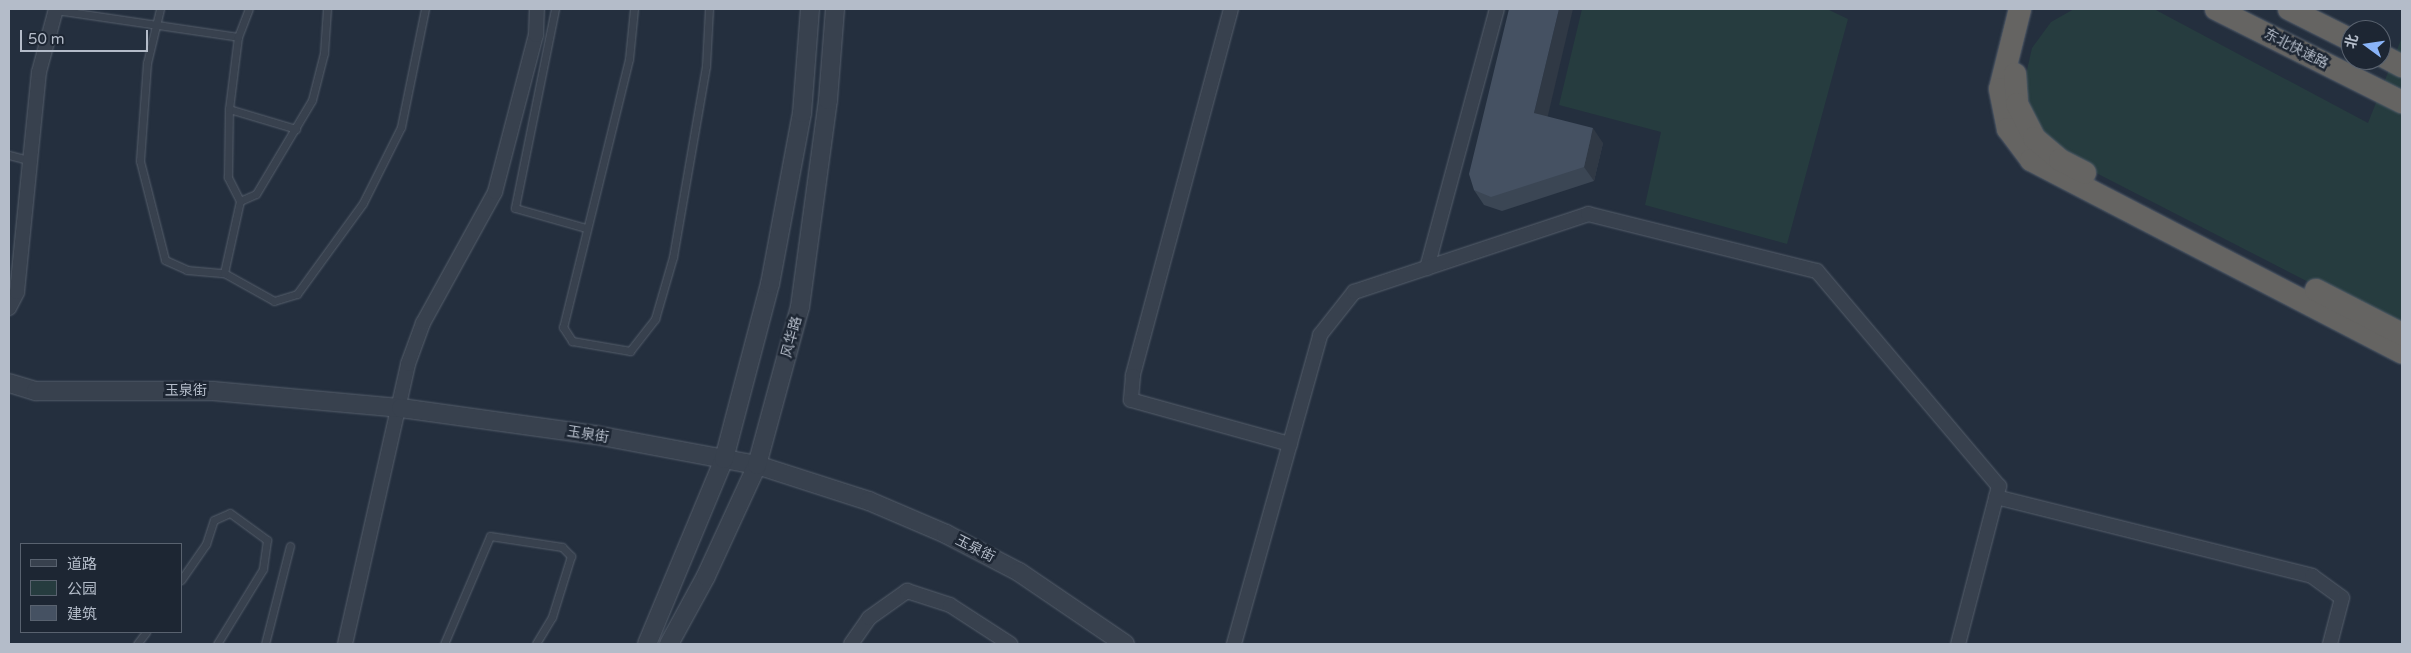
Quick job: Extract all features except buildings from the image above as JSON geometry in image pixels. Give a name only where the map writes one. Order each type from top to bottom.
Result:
[{"type":"highway","points":[[2020,9],[2000,89],[2008,129],[2031,160],[2402,352]]},
{"type":"highway","points":[[2036,9],[2021,40],[2014,85],[2024,124],[2046,151],[2402,334]]},
{"type":"highway","name":"东北快速路","points":[[2216,9],[2402,102]]},
{"type":"highway","points":[[2289,9],[2341,35]]},
{"type":"street","points":[[9,308],[17,292],[32,161],[39,72],[56,9]]},
{"type":"street","points":[[345,644],[401,408],[408,364],[423,323],[495,192],[536,34],[537,9]]},
{"type":"street","points":[[647,644],[724,459],[770,284],[802,113],[810,9]]},
{"type":"street","name":"风华路","points":[[669,644],[706,576],[757,465],[800,307],[828,100],[835,9]]},
{"type":"street","points":[[1231,9],[1133,376],[1131,400],[1290,444]]},
{"type":"street","points":[[1427,268],[1497,9]]},
{"type":"street","points":[[1234,644],[1320,335],[1354,292],[1588,214],[1817,271],[1999,486],[1958,644]]},
{"type":"street","name":"玉泉街","points":[[9,383],[36,391],[213,391],[401,408],[596,435],[757,465],[869,501],[946,534],[1019,572],[1125,644]]},
{"type":"street","points":[[1996,497],[2312,576],[2342,598],[2330,644]]},
{"type":"street","points":[[851,644],[869,618],[907,591],[950,605],[1010,644]]},
{"type":"lane","points":[[56,9],[238,37]]},
{"type":"lane","points":[[160,9],[148,63],[140,161],[152,221],[165,260],[187,270],[224,273],[274,301],[297,294],[363,204],[401,127],[426,9]]},
{"type":"lane","points":[[224,273],[240,201],[228,177],[229,109],[238,37],[249,9]]},
{"type":"lane","points":[[240,201],[256,194],[312,100],[324,53],[327,9]]},
{"type":"lane","points":[[554,9],[514,208],[586,228]]},
{"type":"lane","points":[[634,9],[629,59],[563,327],[572,341],[630,351],[655,319],[673,257],[706,66],[709,9]]},
{"type":"lane","points":[[229,109],[296,129]]},
{"type":"lane","points":[[9,155],[32,161]]},
{"type":"lane","points":[[182,579],[206,544],[214,520],[230,513],[267,540],[263,569],[217,644]]},
{"type":"lane","points":[[444,644],[490,536],[562,546],[570,556],[552,617],[536,644]]},
{"type":"lane","points":[[265,644],[290,546]]},
{"type":"lane","points":[[137,644],[145,633]]},
{"type":"green space","points":[[1582,9],[1827,9],[1848,19],[1787,244],[1645,205],[1661,132],[1559,105]]},
{"type":"green space","points":[[2074,9],[2154,9],[2368,123],[2389,70],[2391,70],[2391,65],[2402,37],[2402,330],[2067,158],[2034,121],[2024,83],[2032,48],[2051,22]]}]
